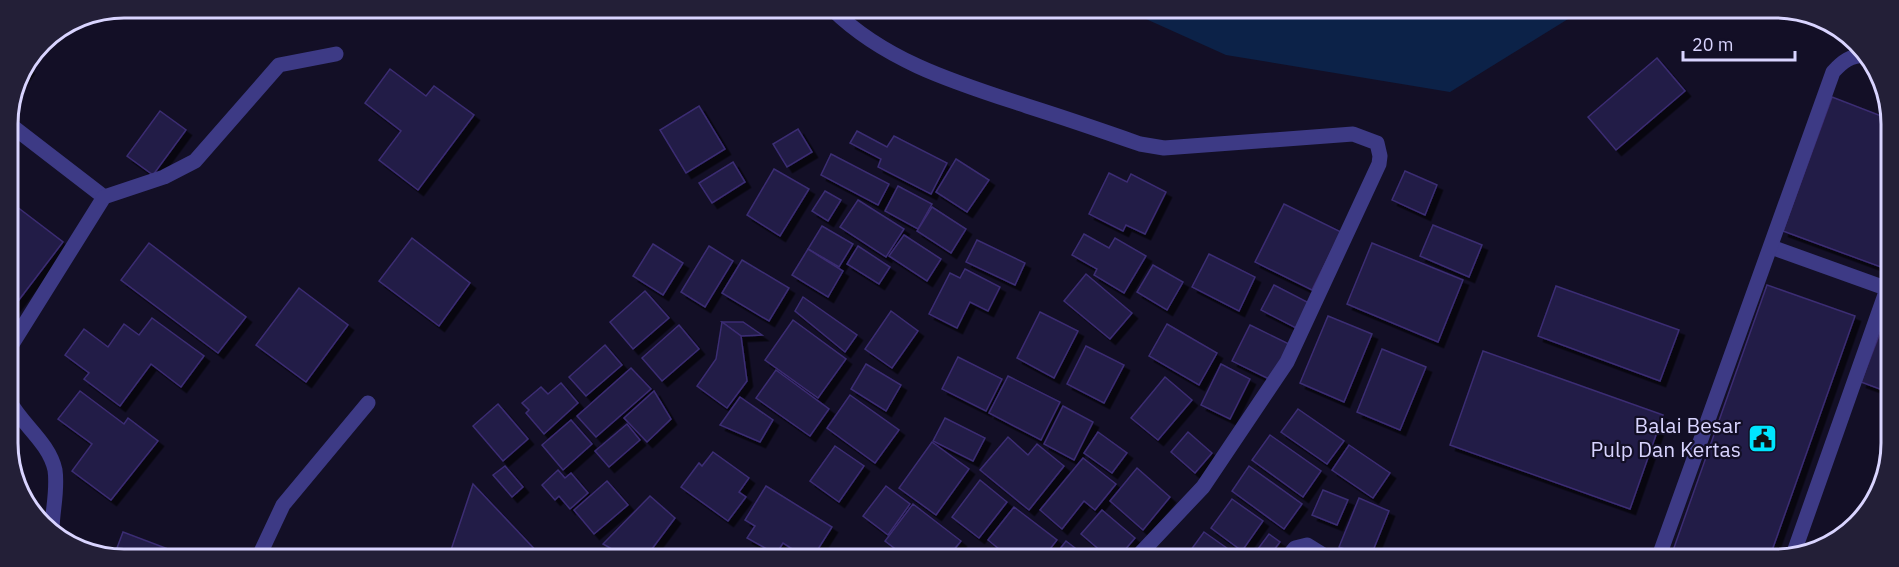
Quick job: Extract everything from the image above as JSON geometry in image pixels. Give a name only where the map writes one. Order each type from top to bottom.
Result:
[{"type":"street","points":[[842,18],[885,51],[951,81],[1148,145],[1164,148],[1353,134],[1377,143],[1379,164],[1287,362],[1203,487],[1144,549]]},
{"type":"street","points":[[18,335],[104,197],[164,177],[195,161],[279,65],[336,54]]},
{"type":"street","points":[[1662,549],[1833,72],[1842,61],[1856,56]]},
{"type":"street","points":[[18,131],[104,197]]},
{"type":"street","points":[[1772,247],[1881,286]]},
{"type":"street","points":[[1796,547],[1881,309]]},
{"type":"street","points":[[261,549],[283,505],[368,403]]},
{"type":"street","points":[[18,412],[44,446],[54,468],[56,489],[53,521]]},
{"type":"street","points":[[1293,549],[1307,545],[1313,549]]},
{"type":"water","points":[[1144,18],[1570,18],[1450,92],[1226,55]]},
{"type":"building","points":[[1657,58],[1685,91],[1616,150],[1588,117]]},
{"type":"building","points":[[390,69],[426,96],[434,86],[474,115],[418,190],[379,160],[401,131],[365,103]]},
{"type":"building","points":[[1832,97],[1880,116],[1881,267],[1783,231]]},
{"type":"building","points":[[699,106],[725,149],[686,173],[660,130]]},
{"type":"building","points":[[160,111],[186,130],[153,175],[127,156]]},
{"type":"building","points":[[798,129],[812,152],[787,167],[773,144]]},
{"type":"building","points":[[857,131],[887,147],[894,136],[947,163],[931,194],[878,167],[881,159],[850,143]]},
{"type":"building","points":[[831,154],[889,184],[878,205],[821,175]]},
{"type":"building","points":[[956,159],[989,180],[967,212],[936,192]]},
{"type":"building","points":[[733,162],[745,182],[712,203],[699,183]]},
{"type":"building","points":[[774,169],[809,189],[780,236],[747,215]]},
{"type":"building","points":[[1405,171],[1437,185],[1425,215],[1392,200]]},
{"type":"building","points":[[1109,173],[1127,182],[1131,174],[1166,192],[1145,234],[1126,225],[1123,231],[1089,214]]},
{"type":"building","points":[[898,186],[932,204],[918,229],[885,211]]},
{"type":"building","points":[[825,191],[841,200],[828,221],[812,211]]},
{"type":"building","points":[[858,200],[904,229],[886,257],[840,227]]},
{"type":"building","points":[[1284,204],[1341,232],[1312,290],[1255,262]]},
{"type":"building","points":[[932,207],[966,229],[951,253],[917,231]]},
{"type":"building","points":[[18,208],[63,242],[18,301]]},
{"type":"building","points":[[1433,225],[1482,245],[1469,277],[1420,256]]},
{"type":"building","points":[[822,226],[853,244],[839,267],[808,249]]},
{"type":"building","points":[[1084,234],[1109,248],[1115,238],[1146,256],[1124,293],[1094,275],[1097,269],[1072,255]]},
{"type":"building","points":[[904,235],[941,259],[927,281],[889,256]]},
{"type":"building","points":[[412,238],[470,283],[439,326],[379,281]]},
{"type":"building","points":[[977,240],[1025,263],[1015,285],[966,262]]},
{"type":"building","points":[[149,243],[246,317],[218,353],[121,280]]},
{"type":"building","points":[[1372,243],[1463,280],[1438,342],[1347,304]]},
{"type":"building","points":[[653,244],[683,263],[663,295],[633,276]]},
{"type":"building","points":[[709,246],[733,261],[705,307],[681,292]]},
{"type":"building","points":[[858,246],[890,267],[879,284],[847,264]]},
{"type":"building","points":[[808,249],[843,271],[828,297],[792,275]]},
{"type":"building","points":[[1209,254],[1255,277],[1239,311],[1192,287]]},
{"type":"building","points":[[742,260],[789,288],[769,321],[722,293]]},
{"type":"building","points":[[1153,265],[1183,282],[1167,310],[1137,292]]},
{"type":"building","points":[[965,269],[1000,287],[988,311],[970,302],[957,328],[929,314],[950,273],[960,278]]},
{"type":"building","points":[[1086,274],[1132,313],[1110,339],[1064,301]]},
{"type":"building","points":[[1274,285],[1311,304],[1298,329],[1261,310]]},
{"type":"building","name":"Balai Besar Pulp Dan Kertas","points":[[1767,285],[1855,316],[1773,549],[1674,549]]},
{"type":"building","points":[[1556,286],[1679,330],[1660,381],[1538,336]]},
{"type":"building","points":[[299,288],[348,325],[306,382],[256,345]]},
{"type":"building","points":[[645,291],[669,318],[633,349],[610,322]]},
{"type":"building","points":[[803,297],[857,335],[845,352],[795,311]]},
{"type":"building","points":[[891,311],[918,331],[892,368],[865,349]]},
{"type":"building","points":[[1040,312],[1078,331],[1054,378],[1017,358]]},
{"type":"building","points":[[1328,316],[1372,334],[1344,402],[1300,383]]},
{"type":"building","points":[[152,318],[204,356],[181,387],[151,364],[120,406],[84,379],[89,373],[65,355],[84,329],[108,347],[124,324],[139,335]]},
{"type":"building","points":[[793,320],[846,359],[818,398],[765,360]]},
{"type":"building","points":[[722,322],[743,322],[762,335],[741,336]]},
{"type":"building","points":[[722,322],[741,336],[747,381],[727,408],[697,386],[716,359]]},
{"type":"building","points":[[1167,324],[1217,353],[1199,385],[1149,356]]},
{"type":"building","points":[[679,325],[699,349],[662,381],[642,358]]},
{"type":"building","points":[[1250,325],[1289,344],[1271,380],[1232,361]]},
{"type":"building","points":[[1881,330],[1881,389],[1861,382]]},
{"type":"building","points":[[605,345],[622,365],[586,396],[569,377]]},
{"type":"building","points":[[1086,346],[1124,365],[1104,403],[1067,384]]},
{"type":"building","points":[[1382,349],[1426,367],[1400,430],[1357,412]]},
{"type":"building","points":[[1483,351],[1663,415],[1630,509],[1450,445]]},
{"type":"building","points":[[958,357],[1002,379],[986,411],[942,389]]},
{"type":"building","points":[[866,364],[901,385],[886,411],[851,389]]},
{"type":"building","points":[[1221,364],[1250,379],[1230,419],[1201,405]]},
{"type":"building","points":[[631,368],[651,389],[596,437],[577,416]]},
{"type":"building","points":[[776,370],[829,409],[810,436],[756,398]]},
{"type":"building","points":[[1008,376],[1060,402],[1041,440],[989,413]]},
{"type":"building","points":[[1165,377],[1192,400],[1158,440],[1131,418]]},
{"type":"building","points":[[561,383],[578,403],[544,434],[526,413],[529,410],[522,403],[541,387],[548,394]]},
{"type":"building","points":[[80,391],[124,424],[128,418],[158,441],[111,500],[72,471],[92,444],[58,419]]},
{"type":"building","points":[[654,391],[671,419],[647,442],[624,418]]},
{"type":"building","points":[[850,395],[899,430],[875,463],[827,428]]},
{"type":"building","points":[[740,397],[773,420],[760,442],[720,425]]},
{"type":"building","points":[[498,404],[528,439],[503,461],[473,426]]},
{"type":"building","points":[[1063,406],[1093,422],[1074,460],[1044,444]]},
{"type":"building","points":[[1298,409],[1344,441],[1327,464],[1281,432]]},
{"type":"building","points":[[945,418],[985,438],[973,461],[933,441]]},
{"type":"building","points":[[571,420],[592,444],[563,470],[542,445]]},
{"type":"building","points":[[627,424],[640,440],[609,467],[595,451]]},
{"type":"building","points":[[1098,432],[1127,453],[1112,473],[1084,453]]},
{"type":"building","points":[[1188,432],[1212,453],[1195,473],[1171,452]]},
{"type":"building","points":[[1270,435],[1321,471],[1303,497],[1252,460]]},
{"type":"building","points":[[1008,437],[1028,455],[1037,444],[1064,466],[1029,510],[980,470]]},
{"type":"building","points":[[932,442],[969,469],[936,515],[899,488]]},
{"type":"building","points":[[1349,445],[1390,473],[1373,498],[1332,470]]},
{"type":"building","points":[[835,446],[864,466],[839,502],[810,481]]},
{"type":"building","points":[[713,452],[749,478],[739,492],[746,497],[728,521],[681,487],[699,463],[702,466]]},
{"type":"building","points":[[1083,458],[1116,484],[1095,510],[1084,501],[1062,529],[1040,510]]},
{"type":"building","points":[[505,466],[523,487],[512,497],[493,475]]},
{"type":"building","points":[[1249,466],[1302,504],[1284,529],[1232,491]]},
{"type":"building","points":[[1137,468],[1170,497],[1143,530],[1110,501]]},
{"type":"building","points":[[558,470],[565,478],[571,473],[588,493],[570,509],[559,496],[555,500],[542,485]]},
{"type":"building","points":[[980,480],[1007,502],[979,538],[952,517]]},
{"type":"building","points":[[607,481],[628,505],[594,534],[574,510]]},
{"type":"building","points":[[473,484],[534,549],[451,549]]},
{"type":"building","points":[[766,486],[832,527],[818,549],[792,549],[783,543],[779,549],[767,549],[747,538],[755,526],[745,520]]},
{"type":"building","points":[[886,486],[910,504],[888,535],[863,516]]},
{"type":"building","points":[[1323,490],[1348,500],[1337,525],[1312,515]]},
{"type":"building","points":[[650,496],[675,518],[652,549],[612,549],[603,544]]},
{"type":"building","points":[[1359,498],[1389,511],[1374,549],[1339,547]]},
{"type":"building","points":[[1232,499],[1263,521],[1243,549],[1239,549],[1211,528]]},
{"type":"building","points":[[913,504],[961,541],[954,549],[896,549],[885,541]]},
{"type":"building","points":[[1014,507],[1057,540],[1050,549],[999,549],[988,540]]},
{"type":"building","points":[[1102,510],[1135,538],[1126,549],[1098,549],[1081,534]]},
{"type":"building","points":[[123,532],[168,549],[124,549],[117,548]]},
{"type":"building","points":[[1204,532],[1228,549],[1192,549]]},
{"type":"building","points":[[1269,534],[1280,542],[1275,549],[1258,549]]},
{"type":"building","points":[[1066,541],[1076,549],[1060,549]]},
{"type":"place","name":"Balai Besar Pulp Dan Kertas","points":[[1762,438]]}]
